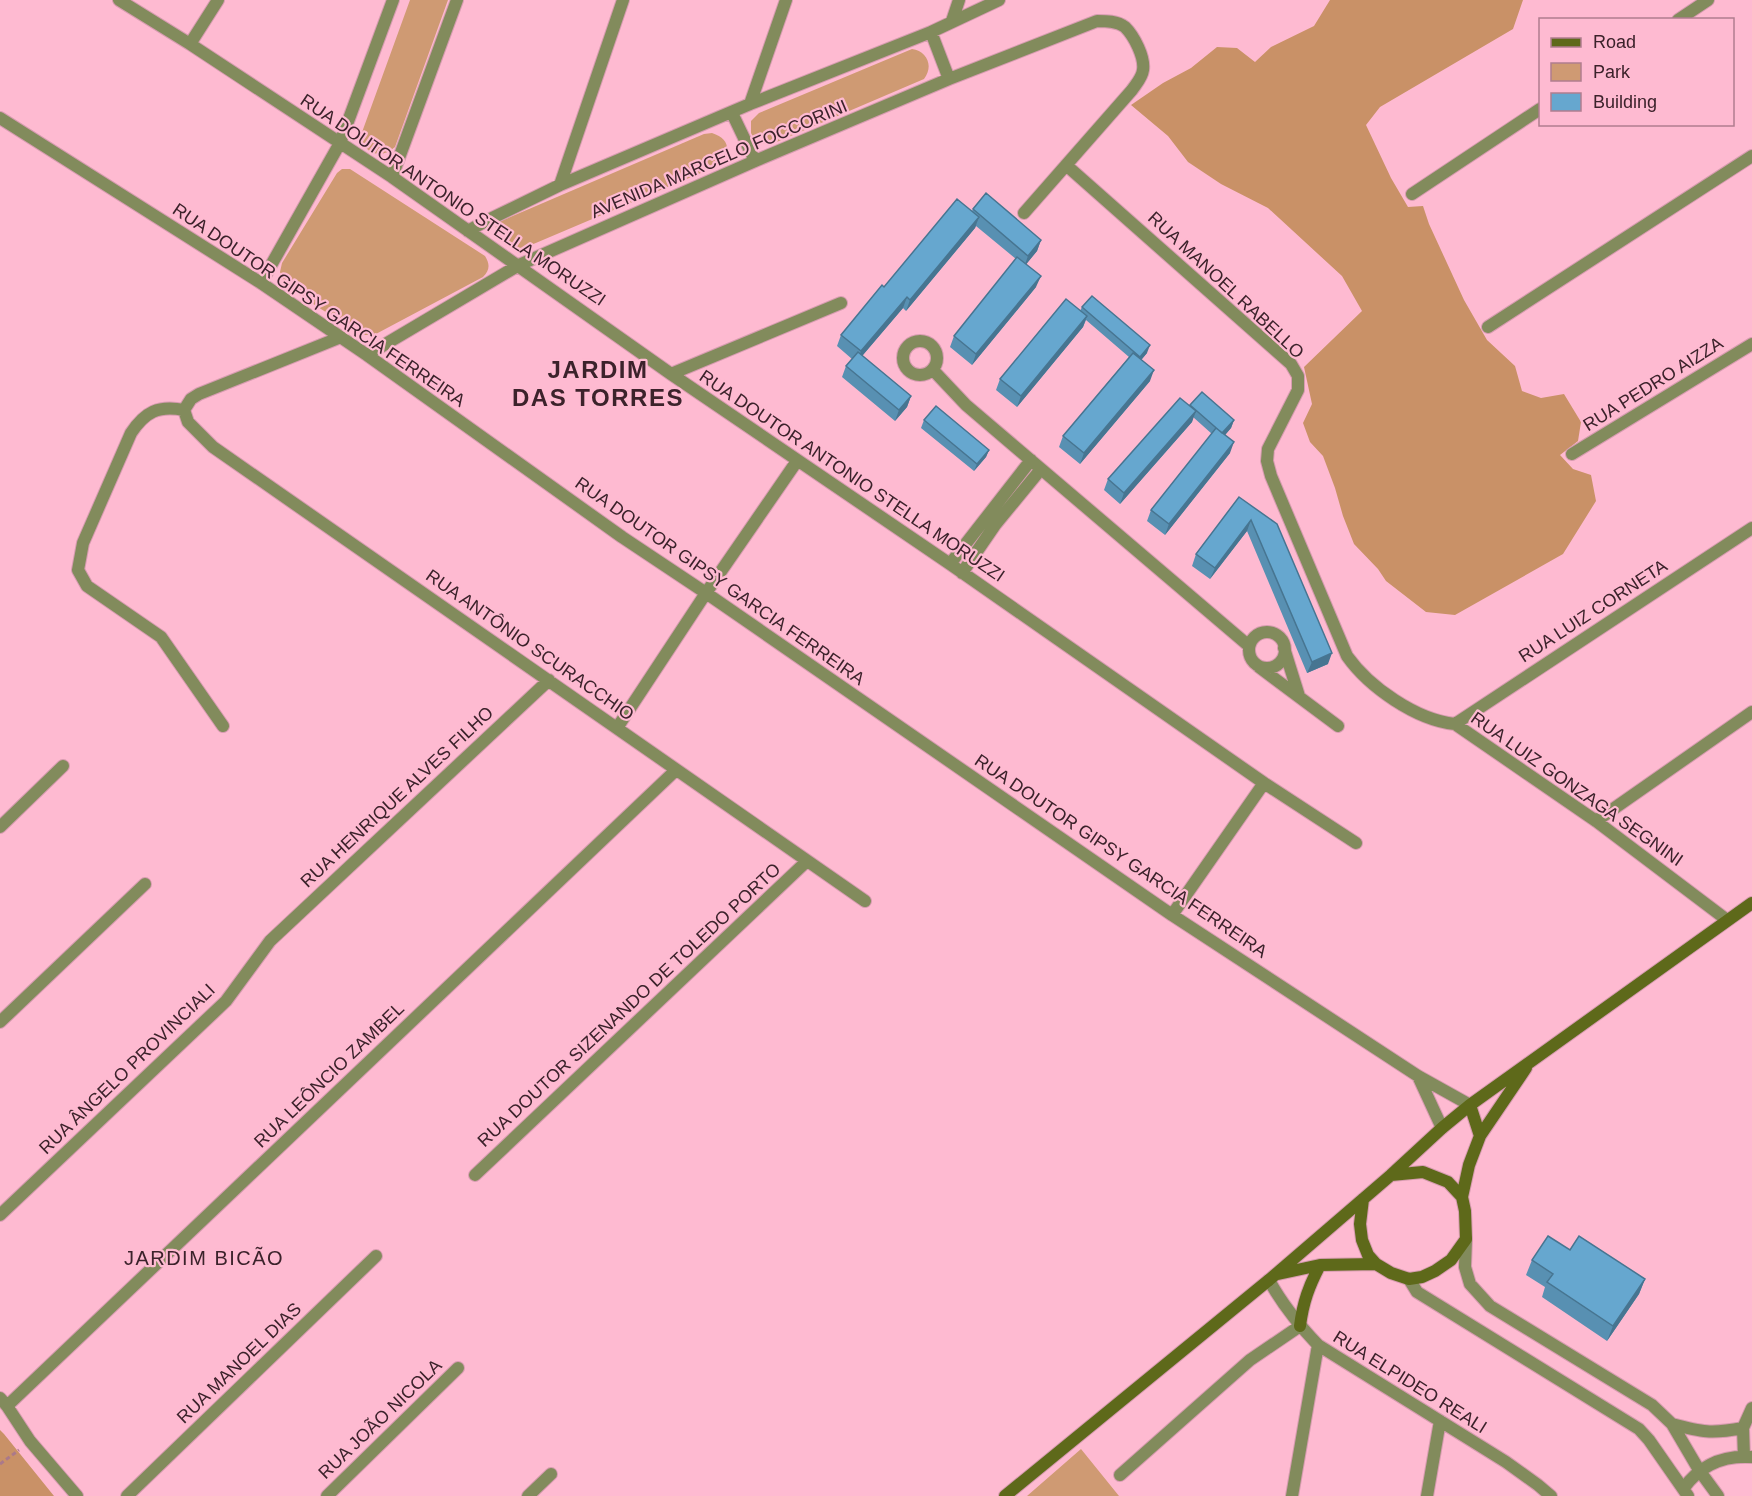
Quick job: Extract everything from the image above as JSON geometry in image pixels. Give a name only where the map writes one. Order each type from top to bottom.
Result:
[{"type":"main road","points":[[1005,1496],[1271,1277],[1470,1105],[1752,903]]},
{"type":"main road","points":[[1462,1197],[1469,1165],[1480,1136],[1530,1062]]},
{"type":"main road","points":[[1470,1105],[1480,1136]]},
{"type":"main road","points":[[1363,1199],[1360,1224],[1362,1240],[1368,1255],[1376,1264],[1408,1279],[1422,1277],[1451,1260],[1466,1239],[1466,1211],[1462,1197],[1448,1182],[1423,1172],[1391,1175]]},
{"type":"main road","points":[[1271,1277],[1320,1264],[1376,1264]]},
{"type":"main road","points":[[1300,1326],[1303,1303],[1320,1264]]},
{"type":"street","name":"RUA DOUTOR ANTONIO STELLA MORUZZI","points":[[119,0],[392,177],[671,374],[950,564],[1263,783],[1356,843]]},
{"type":"street","points":[[190,44],[218,0]]},
{"type":"street","points":[[261,283],[340,143],[393,0]]},
{"type":"street","points":[[392,177],[457,0]]},
{"type":"street","points":[[560,184],[623,0]]},
{"type":"street","points":[[750,104],[786,0]]},
{"type":"street","points":[[952,21],[959,0]]},
{"type":"street","name":"AVENIDA MARCELO FOCCORINI","points":[[468,231],[560,184],[750,104],[931,32],[999,0]]},
{"type":"street","points":[[1681,18],[1708,0]]},
{"type":"street","name":"AVENIDA MARCELO FOCCORINI","points":[[367,355],[519,265],[949,79],[1097,21],[1108,21],[1124,27],[1137,46],[1144,67],[1142,75],[1132,90],[1066,165]]},
{"type":"street","points":[[931,32],[949,79]]},
{"type":"street","points":[[1412,194],[1539,111]]},
{"type":"street","points":[[732,113],[755,161]]},
{"type":"street","name":"RUA DOUTOR GIPSY GARCIA FERREIRA","points":[[0,118],[261,283],[367,355],[622,537],[1172,915],[1418,1076],[1470,1105]]},
{"type":"street","points":[[1488,327],[1752,156]]},
{"type":"street","points":[[1023,213],[1066,165]]},
{"type":"street","name":"RUA MANOEL RABELLO","points":[[1066,165],[1291,364],[1298,376],[1298,390],[1268,449],[1267,461],[1271,476],[1347,656],[1369,681]]},
{"type":"street","points":[[671,374],[841,303]]},
{"type":"street","points":[[224,726],[161,637],[87,586],[78,570],[83,543],[131,433],[141,418],[170,407],[184,410],[191,399],[199,394],[340,337]]},
{"type":"street","name":"RUA PEDRO AIZZA","points":[[1572,454],[1752,344]]},
{"type":"street","points":[[933,370],[966,405],[1249,646]]},
{"type":"street","name":"RUA ANTÔNIO SCURACCHIO","points":[[184,410],[188,422],[213,447],[865,901]]},
{"type":"street","points":[[950,564],[1031,460]]},
{"type":"street","points":[[617,728],[797,461]]},
{"type":"street","points":[[962,573],[996,525],[1041,469]]},
{"type":"street","name":"RUA LUIZ CORNETA","points":[[1455,724],[1752,528]]},
{"type":"street","points":[[1299,696],[1282,642],[1278,637],[1272,633],[1265,633],[1252,639],[1249,646],[1251,660],[1338,726]]},
{"type":"street","points":[[1256,665],[1262,668],[1276,666],[1284,655],[1284,648]]},
{"type":"street","name":"RUA HENRIQUE ALVES FILHO","points":[[270,940],[549,680]]},
{"type":"street","name":"RUA LUIZ GONZAGA SEGNINI","points":[[1369,681],[1415,711],[1439,722],[1455,724],[1596,821],[1727,920]]},
{"type":"street","points":[[1596,821],[1752,712]]},
{"type":"street","points":[[0,827],[63,766]]},
{"type":"street","name":"RUA LEÔNCIO ZAMBEL","points":[[4,1402],[676,770]]},
{"type":"street","points":[[1172,915],[1263,783]]},
{"type":"street","name":"RUA DOUTOR SIZENANDO DE TOLEDO PORTO","points":[[475,1175],[807,861]]},
{"type":"street","points":[[0,1022],[145,884]]},
{"type":"street","name":"RUA ÂNGELO PROVINCIALI","points":[[0,1215],[226,1001],[270,940]]},
{"type":"street","points":[[1418,1076],[1442,1128]]},
{"type":"street","points":[[1466,1239],[1465,1267],[1470,1284],[1490,1306],[1652,1405],[1672,1424],[1699,1470],[1718,1496]]},
{"type":"street","name":"RUA MANOEL DIAS","points":[[127,1496],[376,1256]]},
{"type":"street","name":"RUA ELPIDEO REALI","points":[[1271,1277],[1276,1293],[1300,1326],[1318,1345],[1506,1462],[1551,1496]]},
{"type":"street","points":[[1408,1279],[1417,1292],[1639,1429],[1686,1493],[1699,1470],[1720,1460],[1748,1457],[1743,1428],[1752,1408]]},
{"type":"street","points":[[1120,1474],[1250,1360],[1300,1326]]},
{"type":"street","points":[[1292,1496],[1318,1345]]},
{"type":"street","name":"RUA JOÃO NICOLA","points":[[327,1496],[458,1368]]},
{"type":"street","points":[[4,1402],[30,1441],[77,1496]]},
{"type":"street","points":[[1427,1496],[1440,1421]]},
{"type":"street","points":[[1672,1424],[1717,1433],[1743,1428]]},
{"type":"street","points":[[528,1496],[551,1474]]},
{"type":"path","points":[[0,1464],[12,1455]]},
{"type":"green space","points":[[410,0],[448,0],[395,147],[384,153],[374,153],[365,147],[361,135]]},
{"type":"green space","points":[[912,49],[922,53],[929,64],[924,79],[772,144],[760,142],[751,133],[751,121],[759,113]]},
{"type":"green space","points":[[712,133],[722,138],[727,146],[722,164],[524,248],[508,245],[495,234],[496,225],[501,221],[704,134]]},
{"type":"green space","points":[[342,169],[350,169],[485,256],[488,262],[487,272],[483,277],[374,335],[357,332],[285,286],[280,272],[282,263],[337,173]]},
{"type":"green space","points":[[1081,1449],[1119,1496],[1027,1496]]},
{"type":"shaded area","points":[[1330,0],[1523,0],[1513,29],[1380,107],[1366,125],[1391,178],[1408,207],[1423,206],[1464,300],[1487,340],[1515,366],[1522,391],[1541,398],[1564,394],[1581,422],[1578,441],[1560,455],[1573,469],[1591,475],[1596,501],[1563,554],[1455,615],[1426,612],[1386,581],[1354,544],[1323,456],[1310,442],[1303,423],[1312,404],[1304,367],[1362,311],[1342,276],[1268,208],[1221,184],[1188,162],[1168,136],[1131,105],[1163,83],[1191,68],[1217,47],[1237,48],[1255,62],[1271,47],[1314,26]]},
{"type":"shaded area","points":[[0,1430],[4,1434],[54,1496],[0,1496]]},
{"type":"building","points":[[986,193],[1041,240],[1028,256],[973,209]]},
{"type":"building","points":[[957,199],[979,217],[910,300],[907,297],[861,351],[841,335]]},
{"type":"building","points":[[1017,257],[1041,276],[976,354],[954,336]]},
{"type":"building","points":[[1092,296],[1150,345],[1140,357],[1082,307]]},
{"type":"building","points":[[1066,299],[1087,316],[1021,396],[1000,379]]},
{"type":"building","points":[[858,352],[911,396],[899,410],[846,366]]},
{"type":"building","points":[[1133,353],[1154,370],[1084,453],[1063,436]]},
{"type":"building","points":[[1202,392],[1234,420],[1222,433],[1190,405]]},
{"type":"building","points":[[1180,398],[1196,411],[1124,493],[1108,479]]},
{"type":"building","points":[[936,406],[989,450],[977,464],[924,420]]},
{"type":"building","points":[[1216,428],[1234,442],[1169,524],[1151,510]]},
{"type":"building","points":[[1239,497],[1277,524],[1332,653],[1312,662],[1251,520],[1215,568],[1196,554]]},
{"type":"building","points":[[1548,1236],[1570,1250],[1579,1236],[1645,1279],[1613,1326],[1547,1282],[1553,1274],[1532,1260]]},
{"type":"district","name":"JARDIM DAS TORRES","points":[[598,384]]},
{"type":"district","name":"JARDIM BICÃO","points":[[204,1258]]}]
